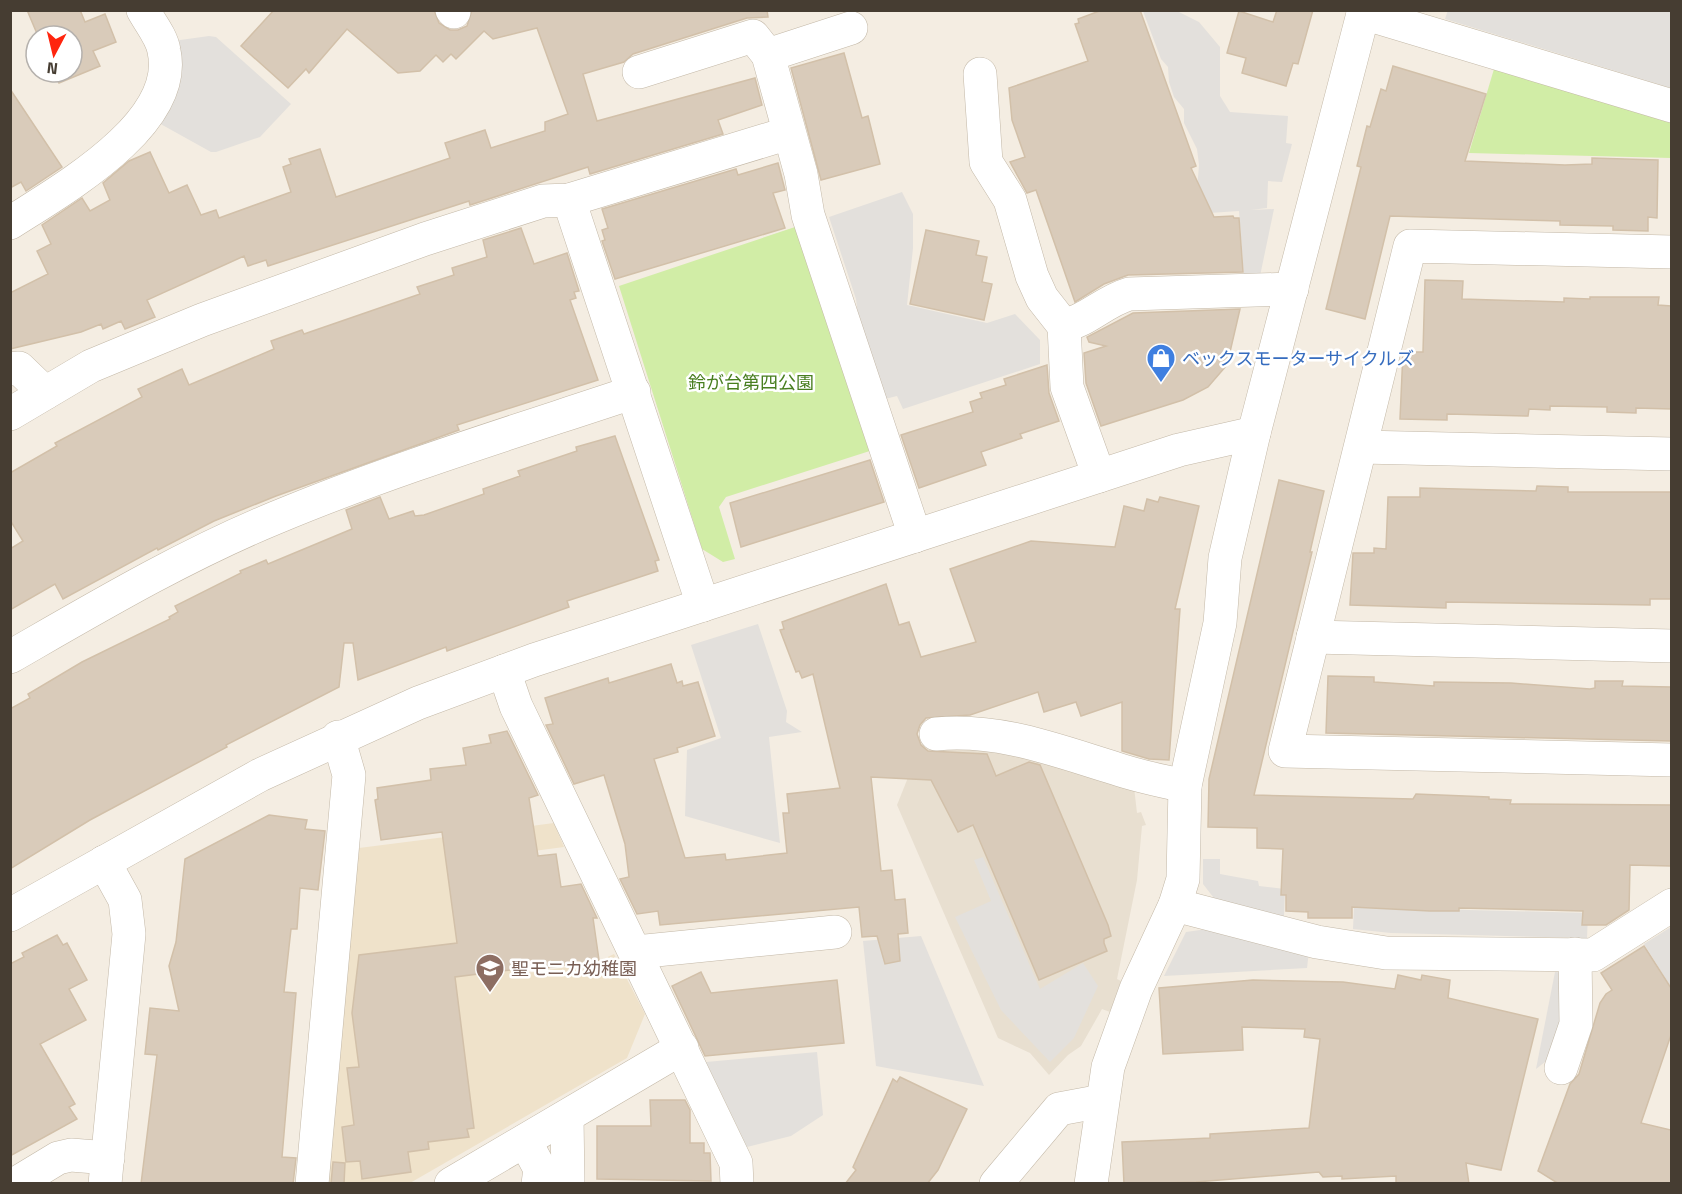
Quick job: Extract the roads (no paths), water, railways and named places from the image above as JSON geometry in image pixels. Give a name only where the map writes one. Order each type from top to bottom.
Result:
[{"type":"street","points":[[10,223],[93,169],[149,111],[160,90],[165,57],[164,48],[143,10]]},
{"type":"street","points":[[1092,1184],[1108,1067],[1136,989],[1175,904],[1183,879],[1185,786],[1220,623],[1225,558],[1254,433],[1363,12],[1671,106]]},
{"type":"street","points":[[768,55],[851,28]]},
{"type":"street","points":[[639,72],[753,36],[768,55],[801,174],[808,215],[915,536]]},
{"type":"street","points":[[980,74],[986,162],[1010,201],[1032,276],[1042,298],[1064,326],[1066,387],[1099,476]]},
{"type":"street","points":[[10,414],[91,366],[202,320],[305,282],[543,201],[570,200],[789,133]]},
{"type":"street","points":[[570,200],[703,605]]},
{"type":"street","points":[[1671,252],[1410,246],[1285,751],[1671,760]]},
{"type":"street","points":[[1064,326],[1075,323],[1115,298],[1129,294],[1292,289]]},
{"type":"street","points":[[10,369],[19,368],[45,393]]},
{"type":"street","points":[[10,657],[147,579],[274,518],[417,463],[634,392]]},
{"type":"street","points":[[10,915],[260,775],[338,737],[504,670],[1179,450],[1254,433]]},
{"type":"street","points":[[1361,447],[1671,454]]},
{"type":"street","points":[[1314,637],[1671,645]]},
{"type":"street","points":[[504,670],[516,706],[736,1163],[736,1184]]},
{"type":"street","points":[[936,734],[966,731],[1008,736],[1138,776],[1185,786]]},
{"type":"street","points":[[312,1184],[349,775],[338,737]]},
{"type":"street","points":[[15,1184],[58,1158],[70,1155],[106,1171],[129,934],[125,900],[104,862]]},
{"type":"street","points":[[1175,904],[1317,942],[1386,953],[1593,955],[1671,905]]},
{"type":"street","points":[[636,952],[835,932]]},
{"type":"street","points":[[1561,1068],[1576,1024],[1575,954]]},
{"type":"street","points":[[451,1184],[682,1048]]},
{"type":"street","points":[[996,1184],[1059,1109],[1102,1101]]},
{"type":"street","points":[[567,1117],[568,1184]]},
{"type":"street","points":[[525,1141],[540,1169],[538,1184]]},
{"type":"place","name":"ベックスモーターサイクルズ","points":[[1161,384]]},
{"type":"place","name":"聖モニカ幼稚園","points":[[490,994]]},
{"type":"park label","name":"鈴が台第四公園","points":[[751,382]]}]
